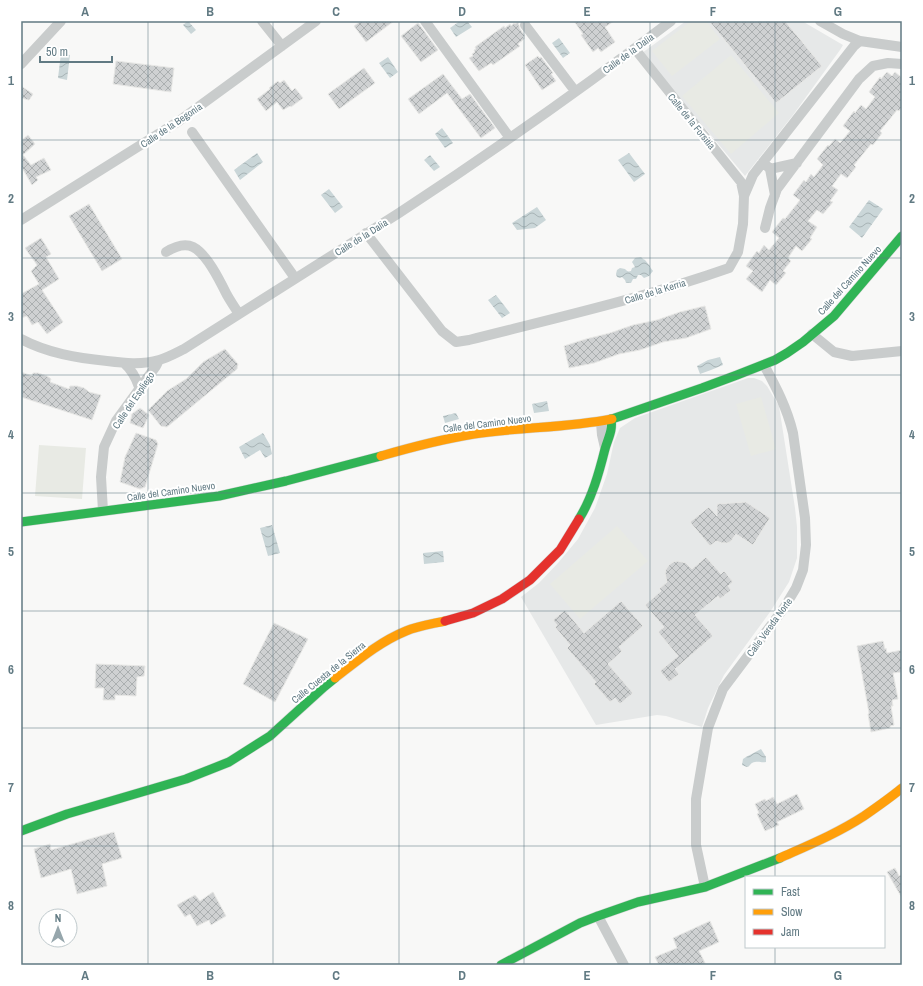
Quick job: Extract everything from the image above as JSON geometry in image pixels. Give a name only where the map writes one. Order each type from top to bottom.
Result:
[{"type":"street","points":[[21,64],[61,21]]},
{"type":"street","points":[[262,21],[282,46]]},
{"type":"street","name":"Calle de la Begonia","points":[[21,220],[180,121],[316,21]]},
{"type":"street","points":[[425,21],[510,138]]},
{"type":"street","name":"Calle de la Dalia","points":[[21,339],[37,347],[59,354],[91,360],[140,363],[167,358],[184,349],[406,208],[510,138],[635,49],[671,21]]},
{"type":"street","points":[[820,21],[860,42],[902,47]]},
{"type":"street","points":[[525,25],[575,91]]},
{"type":"street","name":"Calle de la Kerria","points":[[366,233],[442,331],[456,342],[626,300],[729,268],[738,252],[743,224],[744,196],[754,174],[766,165],[854,46],[860,42]]},
{"type":"street","name":"Calle de la Forsitia","points":[[635,49],[741,182],[744,196]]},
{"type":"street","points":[[765,228],[777,190],[859,79],[873,66],[888,62],[902,64]]},
{"type":"street","points":[[192,132],[295,278]]},
{"type":"street","points":[[775,195],[766,165],[797,163]]},
{"type":"street","name":"Calle del Camino Nuevo","points":[[21,522],[219,496],[322,472],[452,438],[475,434],[601,422],[611,419],[764,365],[787,353],[803,342],[834,316],[898,248],[902,236]]},
{"type":"street","points":[[166,252],[172,248],[186,245],[200,252],[215,272],[239,314]]},
{"type":"street","points":[[812,334],[834,352],[852,356],[902,351]]},
{"type":"street","name":"Calle del Espliego","points":[[103,511],[101,477],[104,447],[116,421],[159,360]]},
{"type":"street","points":[[124,363],[130,368],[135,376],[139,388]]},
{"type":"street","name":"Calle Vereda Norte","points":[[705,887],[696,845],[696,799],[708,728],[722,689],[784,608],[796,588],[803,570],[805,555],[806,531],[804,511],[790,419],[782,398],[764,365]]},
{"type":"street","name":"Calle Cuesta de la Sierra","points":[[21,831],[67,814],[186,779],[229,762],[270,736],[336,677],[360,658],[386,641],[406,631],[474,613],[508,595],[530,580],[560,550],[586,507],[610,436],[612,426],[611,419]]},
{"type":"street","points":[[601,422],[605,448]]},
{"type":"street","points":[[502,965],[580,923],[638,902],[705,887],[770,862],[828,837],[863,817],[901,791]]},
{"type":"street","points":[[598,916],[624,965]]},
{"type":"shaded area","points":[[686,21],[802,21],[843,45],[793,115],[745,176],[642,53]]},
{"type":"shaded area","points":[[691,21],[706,21],[720,39],[672,76],[652,51]]},
{"type":"shaded area","points":[[731,55],[779,113],[731,154],[682,96]]},
{"type":"shaded area","points":[[748,378],[754,378],[762,381],[767,386],[779,406],[797,527],[797,558],[789,582],[770,612],[724,675],[708,708],[702,727],[666,716],[657,715],[596,725],[521,597],[539,583],[578,539],[595,508],[607,474],[614,442],[620,428],[635,418]]},
{"type":"shaded area","points":[[761,397],[776,449],[751,456],[736,404]]},
{"type":"shaded area","points":[[39,445],[86,448],[82,499],[35,496]]},
{"type":"shaded area","points":[[617,526],[648,561],[580,619],[550,584]]},
{"type":"water","points":[[188,21],[196,30],[191,34],[183,25]]},
{"type":"water","points":[[460,21],[467,21],[472,27],[456,37],[450,28]]},
{"type":"water","points":[[559,38],[570,53],[563,58],[552,43]]},
{"type":"water","points":[[61,53],[70,55],[67,80],[58,78]]},
{"type":"water","points":[[388,57],[398,72],[390,78],[379,63]]},
{"type":"water","points":[[442,128],[453,143],[445,148],[435,134]]},
{"type":"water","points":[[257,153],[263,162],[240,180],[234,170]]},
{"type":"water","points":[[629,153],[645,174],[634,182],[618,160]]},
{"type":"water","points":[[430,155],[440,167],[434,171],[424,160]]},
{"type":"water","points":[[329,189],[343,207],[335,213],[321,195]]},
{"type":"water","points":[[869,200],[883,209],[862,238],[849,227]]},
{"type":"water","points":[[537,207],[546,220],[535,228],[517,230],[512,223]]},
{"type":"water","points":[[641,257],[653,271],[649,276],[644,278],[641,275],[638,275],[631,283],[626,283],[622,277],[617,277],[617,270],[620,268],[631,271],[632,268],[635,267],[632,262],[635,258]]},
{"type":"water","points":[[496,295],[510,313],[502,318],[488,300]]},
{"type":"water","points":[[720,357],[723,365],[700,374],[697,366],[708,360]]},
{"type":"water","points":[[547,401],[549,411],[534,413],[532,404]]},
{"type":"water","points":[[456,413],[459,419],[445,423],[443,416]]},
{"type":"water","points":[[263,433],[270,445],[272,454],[265,458],[260,450],[245,459],[239,447]]},
{"type":"water","points":[[272,525],[280,553],[268,556],[260,528]]},
{"type":"water","points":[[443,551],[444,562],[424,564],[423,553]]},
{"type":"water","points":[[761,749],[766,757],[766,762],[755,762],[748,767],[742,765],[743,759]]},
{"type":"building","points":[[361,21],[394,21],[366,42],[354,26]]},
{"type":"building","points":[[574,21],[614,21],[605,27],[615,42],[601,52],[598,48],[593,52],[581,35],[583,34]]},
{"type":"building","points":[[709,21],[785,21],[822,66],[776,103]]},
{"type":"building","points":[[518,22],[520,29],[525,36],[523,37],[525,38],[518,44],[520,46],[493,65],[491,63],[479,71],[469,58],[473,56],[472,54],[476,49],[475,47],[504,26],[505,28],[510,24],[511,26]]},
{"type":"building","points":[[418,23],[438,50],[421,62],[401,36]]},
{"type":"building","points":[[538,56],[539,58],[541,57],[553,73],[551,74],[556,81],[542,90],[525,65]]},
{"type":"building","points":[[116,61],[174,68],[171,92],[113,84]]},
{"type":"building","points":[[364,68],[375,83],[339,109],[328,94]]},
{"type":"building","points":[[887,72],[892,76],[895,72],[902,78],[902,107],[899,111],[897,110],[880,131],[882,133],[854,165],[856,167],[847,178],[841,174],[832,186],[838,190],[830,201],[833,202],[823,214],[817,210],[808,221],[817,227],[810,238],[812,239],[802,251],[796,246],[788,258],[791,261],[783,271],[786,273],[776,285],[770,280],[762,292],[746,279],[753,271],[746,266],[757,251],[759,253],[764,245],[769,250],[779,238],[772,232],[783,218],[785,219],[800,200],[793,195],[804,180],[806,182],[811,174],[814,177],[823,165],[817,159],[828,145],[829,146],[835,139],[840,143],[850,131],[843,126],[854,111],[855,113],[861,105],[866,109],[875,97],[869,92],[880,77],[881,79]]},
{"type":"building","points":[[443,74],[462,99],[470,94],[495,128],[481,138],[447,93],[419,114],[408,99]]},
{"type":"building","points":[[284,80],[292,91],[295,88],[303,98],[291,107],[290,106],[283,110],[277,102],[266,111],[257,99],[278,81],[280,83]]},
{"type":"building","points":[[21,86],[33,94],[29,100],[21,98]]},
{"type":"building","points":[[28,135],[35,144],[23,155],[31,165],[44,158],[51,170],[36,177],[38,180],[32,185],[21,166],[21,141]]},
{"type":"building","points":[[89,204],[122,259],[102,271],[69,216]]},
{"type":"building","points":[[41,238],[51,254],[46,257],[59,279],[42,290],[63,322],[47,334],[38,322],[32,325],[27,316],[21,318],[21,294],[39,284],[31,271],[37,265],[25,248]]},
{"type":"building","points":[[705,306],[711,329],[686,338],[663,342],[640,350],[619,354],[594,363],[569,368],[564,346],[633,325],[657,320],[680,312]]},
{"type":"building","points":[[225,349],[238,364],[237,369],[167,427],[161,426],[148,410],[167,391],[186,379],[203,362]]},
{"type":"building","points":[[21,372],[32,376],[33,373],[38,373],[51,379],[50,382],[69,389],[70,386],[77,386],[84,388],[89,392],[101,395],[92,420],[21,397]]},
{"type":"building","points":[[140,408],[149,415],[143,428],[130,423],[132,414]]},
{"type":"building","points":[[136,433],[156,440],[158,444],[145,487],[140,489],[120,482],[125,457]]},
{"type":"building","points":[[746,502],[770,518],[753,545],[736,534],[728,543],[716,541],[710,546],[690,522],[709,507],[717,516],[717,504]]},
{"type":"building","points":[[706,557],[721,574],[724,571],[733,582],[728,586],[731,590],[720,599],[718,596],[695,615],[713,636],[675,669],[679,674],[669,682],[660,671],[678,656],[658,632],[664,627],[645,605],[661,591],[659,589],[667,582],[665,573],[669,565],[677,561],[686,563],[692,569]]},
{"type":"building","points":[[621,601],[643,626],[619,647],[622,651],[608,664],[633,693],[620,704],[615,698],[610,702],[594,684],[596,682],[567,648],[570,645],[555,627],[557,625],[553,620],[565,610],[584,633]]},
{"type":"building","points":[[274,623],[308,639],[275,702],[243,684]]},
{"type":"building","points":[[883,641],[887,653],[902,650],[902,672],[893,673],[898,699],[892,700],[893,706],[891,706],[894,725],[890,726],[890,728],[871,732],[857,646]]},
{"type":"building","points":[[96,664],[145,666],[144,676],[137,677],[136,696],[115,695],[115,700],[103,700],[104,688],[95,688]]},
{"type":"building","points":[[797,794],[804,809],[777,822],[779,825],[765,831],[757,814],[759,813],[755,804],[773,797],[777,804]]},
{"type":"building","points":[[114,832],[122,858],[102,864],[107,886],[77,894],[71,869],[41,878],[34,849],[50,844],[51,850]]},
{"type":"building","points":[[895,868],[899,876],[902,874],[902,898],[887,872]]},
{"type":"building","points":[[213,892],[226,916],[211,925],[209,920],[197,926],[190,914],[185,917],[177,905],[195,895],[200,901]]},
{"type":"building","points":[[710,921],[719,942],[699,951],[706,965],[659,965],[655,957],[677,948],[673,938]]},
{"type":"traffic: fast","points":[[612,419],[737,375],[775,360],[787,353],[803,342],[834,316],[902,236]]},
{"type":"traffic: fast","points":[[579,519],[588,503],[598,476],[611,431],[611,419]]},
{"type":"traffic: fast","points":[[21,522],[219,496],[286,481],[381,456]]},
{"type":"traffic: fast","points":[[21,831],[67,814],[186,779],[229,762],[270,736],[335,678]]},
{"type":"traffic: fast","points":[[501,965],[580,923],[598,916],[638,902],[705,887],[780,858]]},
{"type":"traffic: slow","points":[[381,456],[451,438],[474,434],[578,424],[612,419]]},
{"type":"traffic: slow","points":[[335,678],[369,652],[396,635],[415,628],[445,621]]},
{"type":"traffic: slow","points":[[780,858],[844,828],[879,806],[902,788]]},
{"type":"traffic: jam","points":[[445,621],[473,613],[502,599],[530,580],[560,550],[579,519]]}]
